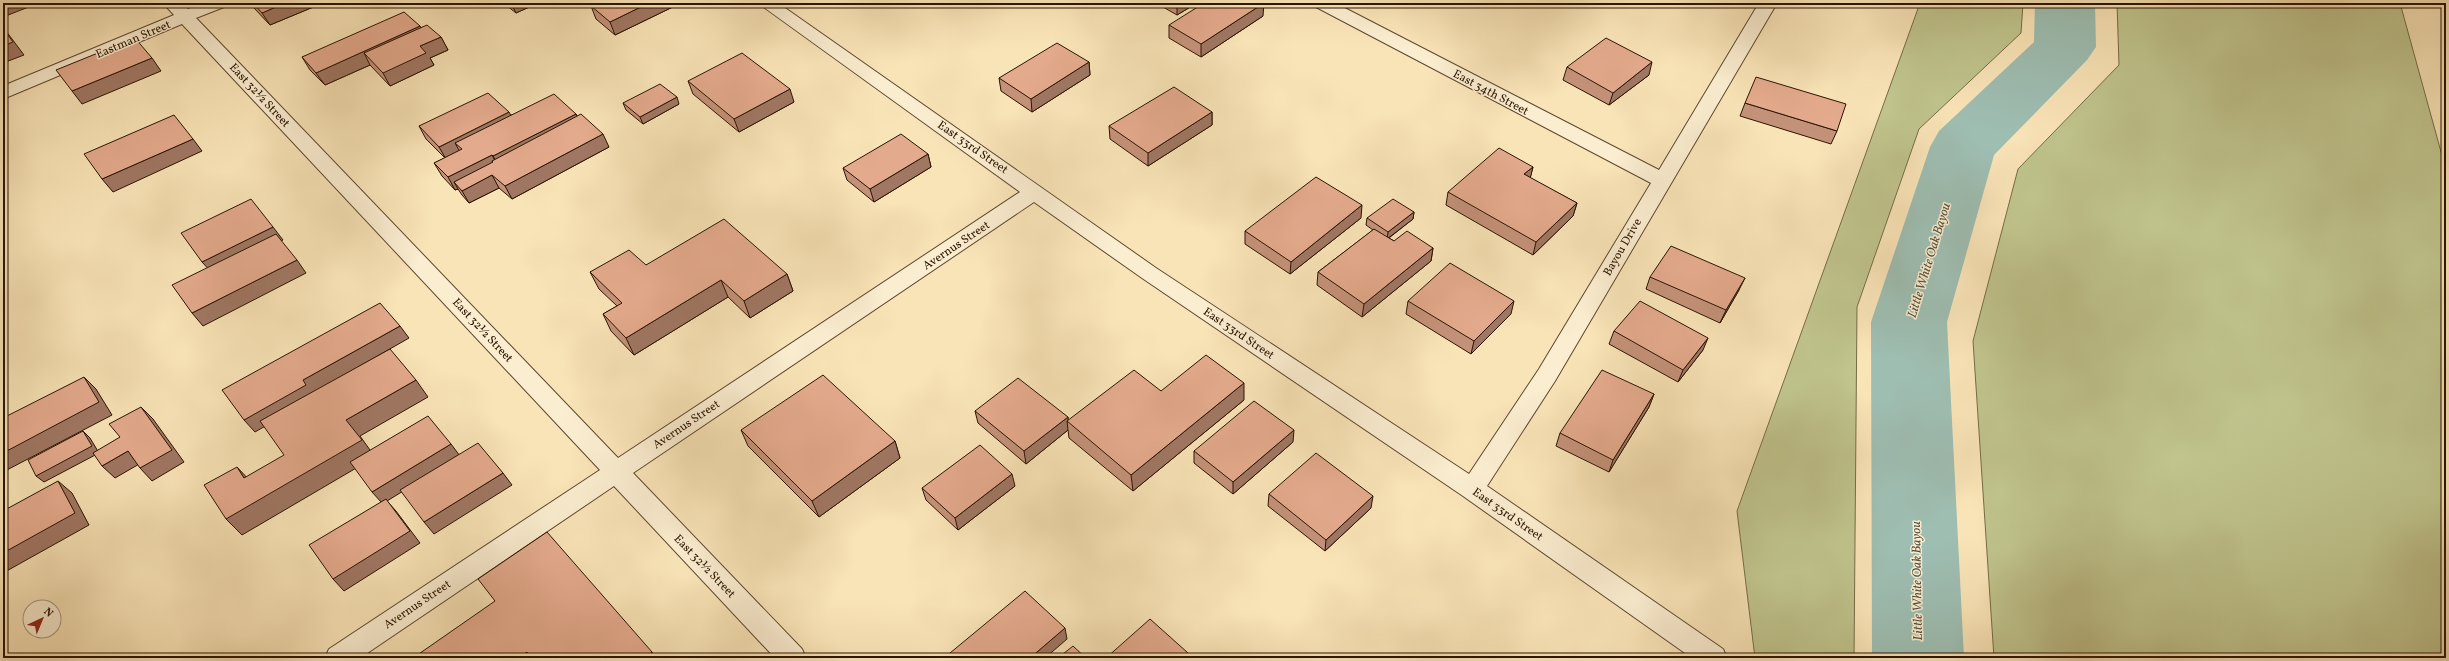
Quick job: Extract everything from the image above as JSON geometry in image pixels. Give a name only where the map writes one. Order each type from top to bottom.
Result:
[{"type":"street","name":"Eastman Street","points":[[3,93],[179,10],[218,3]]},
{"type":"street","name":"East 33rd Street","points":[[767,3],[1150,273],[1472,489],[1714,658]]},
{"type":"street","name":"East 34th Street","points":[[1322,3],[1661,180]]},
{"type":"street","name":"Bayou Drive","points":[[1472,489],[1547,375],[1661,180],[1768,3]]},
{"type":"street","name":"East 32½ Street","points":[[179,10],[793,658]]},
{"type":"street","name":"Avernus Street","points":[[338,658],[615,471],[1036,192]]},
{"type":"green space","points":[[1920,3],[2023,3],[2021,33],[1919,129],[1857,307],[1854,658],[1755,658],[1737,511]]},
{"type":"green space","points":[[2117,3],[2400,3],[2446,170],[2446,658],[1994,658],[1973,341],[2018,169],[2119,65]]},
{"type":"building","points":[[253,3],[285,3],[262,13]]},
{"type":"building","points":[[598,3],[649,3],[610,22],[591,6]]},
{"type":"building","points":[[1204,3],[1264,3],[1201,44],[1169,25]]},
{"type":"building","points":[[404,12],[420,26],[316,73],[302,57]]},
{"type":"building","points":[[427,25],[441,37],[420,46],[426,53],[383,73],[364,53]]},
{"type":"building","points":[[3,28],[13,42],[3,46]]},
{"type":"building","points":[[135,38],[152,58],[72,91],[56,70]]},
{"type":"building","points":[[1606,38],[1652,62],[1613,93],[1567,67]]},
{"type":"building","points":[[1057,43],[1089,62],[1031,99],[999,78]]},
{"type":"building","points":[[742,53],[790,89],[734,119],[688,81]]},
{"type":"building","points":[[1756,77],[1846,104],[1837,131],[1745,103]]},
{"type":"building","points":[[660,84],[677,97],[640,117],[623,103]]},
{"type":"building","points":[[1174,87],[1212,112],[1148,153],[1109,126]]},
{"type":"building","points":[[488,93],[509,112],[439,147],[419,126]]},
{"type":"building","points":[[554,94],[576,114],[448,177],[434,163],[462,149],[455,143]]},
{"type":"building","points":[[581,114],[603,134],[505,186],[492,175],[462,191],[454,182],[493,162],[492,161]]},
{"type":"building","points":[[174,115],[193,139],[102,179],[84,154]]},
{"type":"building","points":[[901,134],[928,154],[870,189],[843,168]]},
{"type":"building","points":[[1499,148],[1533,167],[1524,174],[1577,203],[1536,242],[1448,192]]},
{"type":"building","points":[[1316,177],[1362,205],[1291,262],[1245,231]]},
{"type":"building","points":[[251,199],[273,227],[202,262],[181,233]]},
{"type":"building","points":[[1393,199],[1414,212],[1388,232],[1367,218]]},
{"type":"building","points":[[724,219],[787,274],[744,301],[721,280],[626,338],[603,314],[622,303],[590,272],[629,250],[646,265]]},
{"type":"building","points":[[1374,229],[1394,241],[1407,231],[1433,248],[1364,304],[1318,272]]},
{"type":"building","points":[[276,234],[297,260],[192,313],[172,285]]},
{"type":"building","points":[[1671,246],[1745,278],[1726,310],[1650,277]]},
{"type":"building","points":[[1450,263],[1514,301],[1474,341],[1408,301]]},
{"type":"building","points":[[1640,301],[1708,338],[1683,370],[1614,331]]},
{"type":"building","points":[[380,303],[400,326],[303,380],[306,385],[244,420],[222,390]]},
{"type":"building","points":[[390,349],[416,380],[346,420],[362,440],[226,519],[204,485],[237,467],[244,478],[284,455],[260,421]]},
{"type":"building","points":[[1206,355],[1244,383],[1131,475],[1067,421],[1134,370],[1161,391]]},
{"type":"building","points":[[1602,370],[1654,394],[1613,460],[1560,433]]},
{"type":"building","points":[[823,375],[895,441],[812,501],[741,430]]},
{"type":"building","points":[[84,377],[99,402],[3,453],[3,418]]},
{"type":"building","points":[[1018,378],[1068,417],[1024,451],[975,411]]},
{"type":"building","points":[[1254,401],[1294,430],[1233,482],[1194,451]]},
{"type":"building","points":[[141,407],[172,450],[140,468],[128,451],[102,466],[93,453],[120,437],[109,424]]},
{"type":"building","points":[[428,416],[451,444],[372,492],[350,462]]},
{"type":"building","points":[[83,431],[92,446],[36,476],[28,460]]},
{"type":"building","points":[[478,443],[503,473],[424,522],[400,490]]},
{"type":"building","points":[[980,445],[1012,474],[955,518],[922,488]]},
{"type":"building","points":[[1316,453],[1373,496],[1326,540],[1269,494]]},
{"type":"building","points":[[58,481],[75,513],[3,553],[3,511]]},
{"type":"building","points":[[386,499],[410,531],[333,579],[309,545]]},
{"type":"building","points":[[547,532],[652,652],[645,658],[532,658],[527,652],[519,658],[413,658],[495,601],[478,579]]},
{"type":"building","points":[[1025,591],[1065,628],[1030,658],[944,658]]},
{"type":"building","points":[[1150,619],[1188,653],[1183,658],[1106,658]]},
{"type":"building","points":[[1073,646],[1086,658],[1058,658]]},
{"type":"waterway","name":"Little White Oak Bayou","points":[[1918,658],[1909,322],[1963,147],[2065,47],[2065,3]]}]
